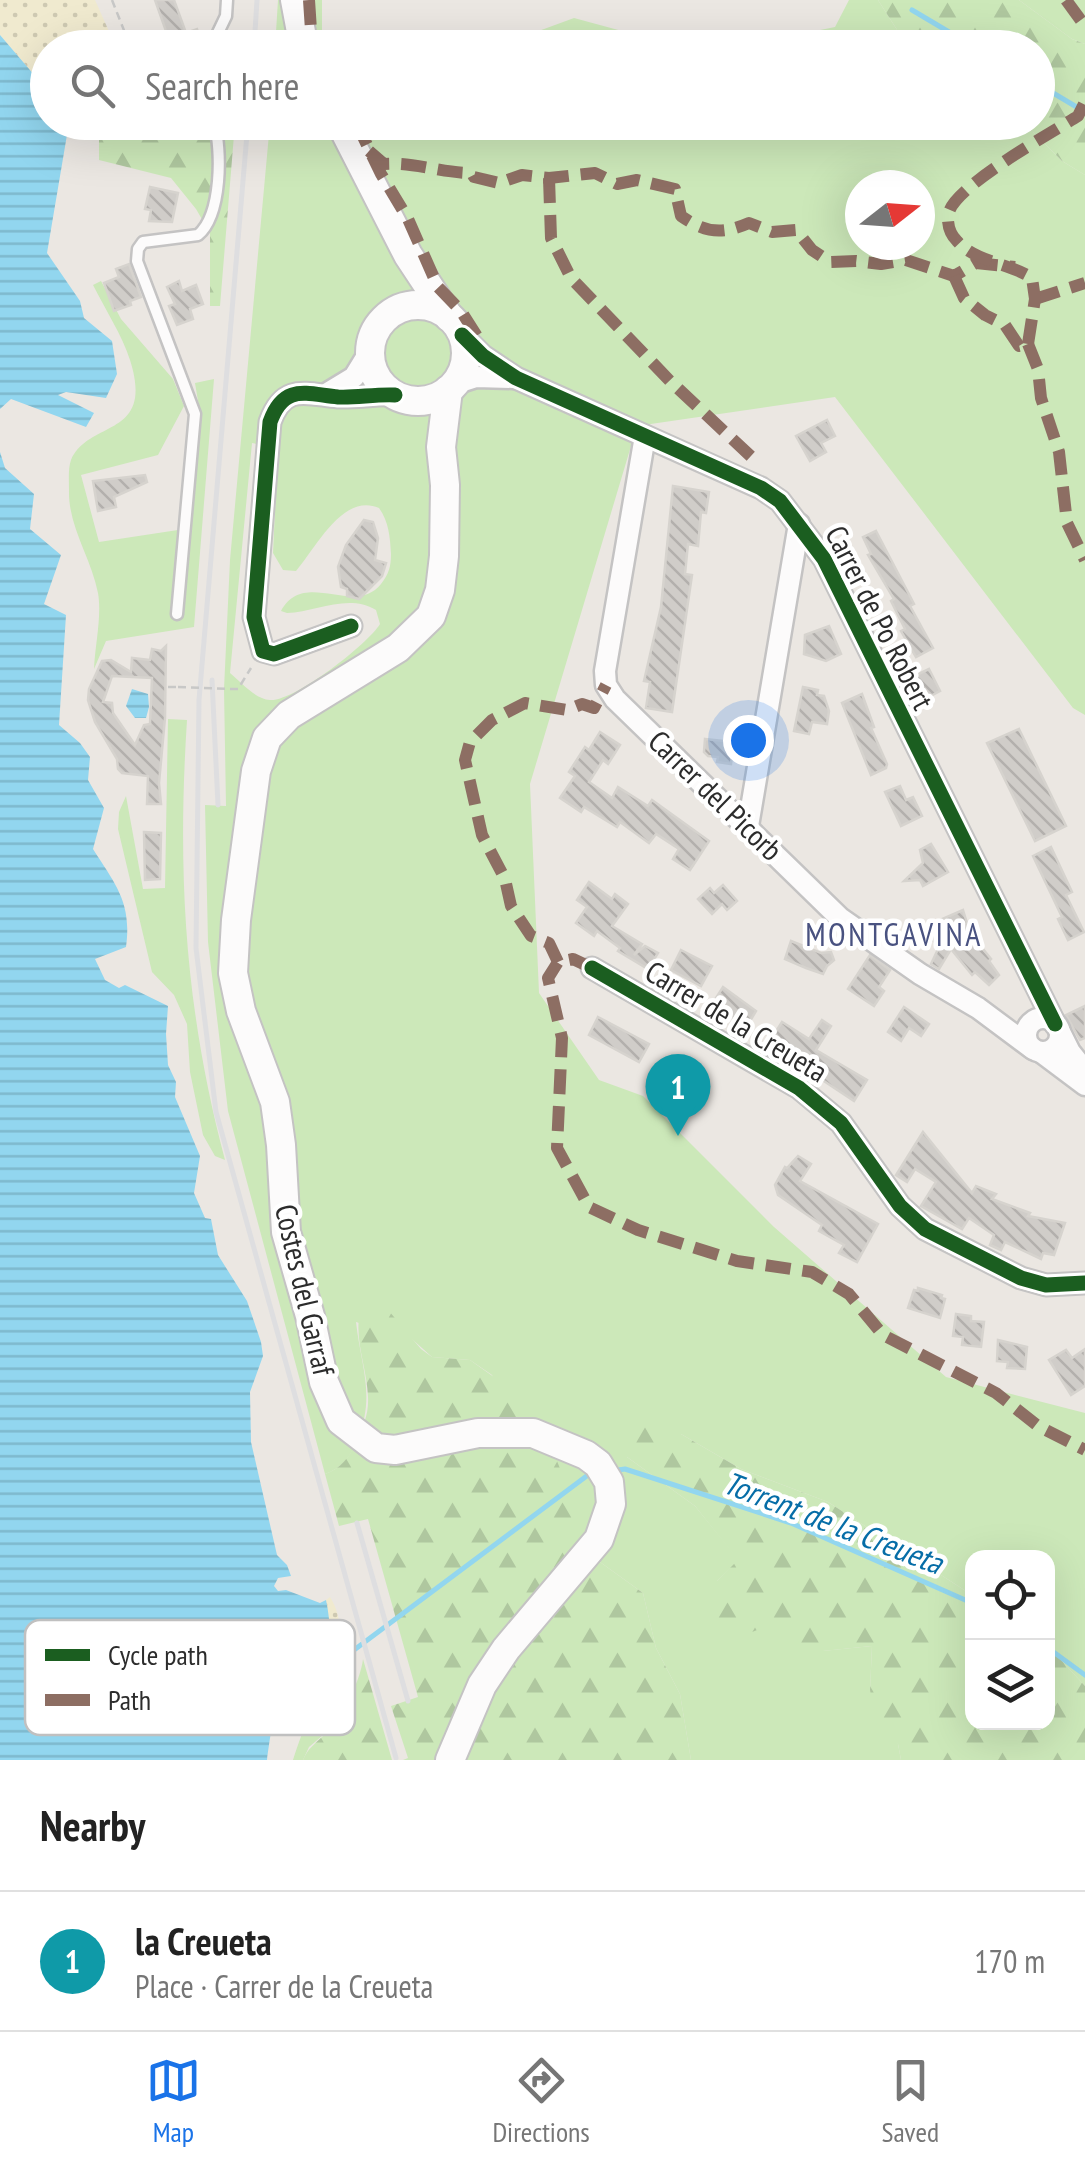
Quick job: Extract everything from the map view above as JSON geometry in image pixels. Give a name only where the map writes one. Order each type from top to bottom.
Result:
[{"type":"main road","points":[[295,0],[301,30]]},
{"type":"main road","points":[[349,140],[408,256],[456,327],[465,360],[451,387],[429,400],[401,398]]},
{"type":"main road","points":[[408,256],[407,275],[387,317],[375,332],[370,351],[376,377],[432,430],[441,447]]},
{"type":"main road","points":[[387,317],[420,306],[433,308],[456,327]]},
{"type":"main road","name":"Costes del Garraf","points":[[450,1760],[482,1685],[506,1649],[600,1539],[612,1504],[608,1482],[598,1464],[586,1455],[533,1433],[478,1433],[395,1450],[376,1448],[341,1421],[324,1382],[286,1232],[281,1145],[274,1102],[241,1011],[233,973],[236,920],[260,754],[267,738],[289,715],[398,648],[431,616],[440,590],[444,556],[441,447],[451,387]]},
{"type":"street","name":"Carrer de Po Robert","points":[[456,327],[483,356],[516,378],[761,488],[780,501],[824,559],[1032,978],[1050,1024]]},
{"type":"street","points":[[324,394],[354,376],[370,351]]},
{"type":"street","name":"Carrer de Po Robert","points":[[451,387],[476,377],[516,378]]},
{"type":"street","points":[[351,626],[274,654],[263,651],[254,617],[270,422],[280,403],[306,392],[401,398]]},
{"type":"street","name":"Carrer del Picorb","points":[[645,436],[604,671],[606,685],[628,712],[840,918],[920,974],[978,1008],[1085,1085]]},
{"type":"street","points":[[748,826],[799,524]]},
{"type":"street","name":"Carrer de la Creueta","points":[[592,968],[799,1088],[826,1108],[900,1206],[925,1229],[1021,1278],[1046,1285],[1085,1283]]},
{"type":"street","points":[[1037,1050],[1026,1040],[1026,1030],[1050,1024],[1085,1072]]},
{"type":"lane","points":[[220,30],[226,16],[226,0]]},
{"type":"lane","points":[[177,614],[195,414],[137,261],[138,249],[143,242],[198,235],[205,229],[212,216],[219,140]]},
{"type":"path","points":[[112,0],[124,30]]},
{"type":"path","points":[[168,687],[238,689],[246,681],[261,644]]},
{"type":"green space","points":[[278,0],[322,0],[322,30],[276,30]]},
{"type":"green space","points":[[849,0],[878,0],[897,30],[820,30],[835,27]]},
{"type":"green space","points":[[878,0],[1019,0],[1072,39],[1085,44],[1085,175],[1062,161],[1041,140],[1055,140],[1055,30],[897,30]]},
{"type":"green space","points":[[1019,0],[1085,0],[1085,44],[1072,39]]},
{"type":"green space","points":[[574,18],[618,30],[541,30]]},
{"type":"green space","points":[[99,140],[234,140],[220,306],[210,306],[210,233],[171,178],[99,160]]},
{"type":"green space","points":[[268,140],[1041,140],[1062,161],[1085,175],[1085,715],[1073,708],[835,397],[637,426],[530,784],[539,993],[599,1080],[643,1096],[774,1227],[946,1377],[1085,1413],[1085,1686],[1055,1654],[1055,1550],[965,1550],[965,1590],[828,1502],[741,1469],[681,1434],[627,1457],[695,1506],[739,1560],[717,1581],[772,1623],[822,1651],[872,1646],[870,1690],[898,1744],[901,1760],[691,1760],[680,1694],[656,1648],[643,1593],[575,1544],[492,1375],[470,1360],[432,1357],[412,1339],[356,1322],[366,1381],[363,1425],[348,1457],[325,1474],[228,1111],[208,942],[205,805],[226,806],[224,689],[230,560]],"holes":[[[252,443],[278,448],[273,553],[283,570],[296,571],[342,515],[366,505],[379,508],[382,513],[391,562],[381,584],[370,593],[344,596],[316,592],[291,599],[281,611],[354,603],[376,610],[380,624],[329,670],[296,692],[270,700],[254,693],[230,673]]]},
{"type":"green space","points":[[101,281],[121,319],[173,379],[184,406],[158,455],[81,475],[99,542],[191,528],[201,419],[195,383],[214,379],[194,627],[106,641],[94,669],[98,593],[72,517],[69,467],[80,447],[127,416],[134,403],[135,385],[127,351],[93,285]]},
{"type":"green space","points":[[168,719],[187,720],[183,833],[187,942],[201,1049],[225,1160],[215,1156],[203,1135],[190,1072],[187,1024],[174,995],[152,972],[118,829],[119,812],[126,796],[143,889],[165,888]]},
{"type":"green space","points":[[365,1298],[378,1298],[432,1357],[470,1360],[515,1392],[542,1424],[580,1518],[575,1544],[643,1593],[656,1648],[680,1694],[691,1760],[403,1760],[408,1758],[391,1706],[418,1697],[368,1519],[339,1526],[325,1474],[348,1457],[366,1415],[367,1384],[359,1335],[360,1310]]},
{"type":"green space","points":[[632,1424],[681,1434],[741,1469],[828,1502],[965,1590],[965,1730],[1055,1730],[1055,1654],[1085,1686],[1085,1760],[901,1760],[898,1744],[879,1738],[870,1690],[872,1646],[823,1651],[806,1662],[772,1624],[737,1638],[701,1620],[717,1581],[738,1560],[695,1506],[627,1457]]},
{"type":"green space","points":[[363,1659],[392,1760],[303,1760],[324,1735],[355,1735]]},
{"type":"green space","points":[[302,1735],[323,1735],[309,1747],[303,1760],[293,1760]]},
{"type":"sand","points":[[0,0],[95,0],[108,30],[30,30],[30,70],[0,35]]},
{"type":"sand","points":[[330,1597],[339,1620],[328,1620],[326,1600]]},
{"type":"water","points":[[0,35],[30,70],[30,140],[66,140],[47,253],[80,301],[84,318],[112,341],[117,374],[106,398],[66,392],[58,395],[94,413],[86,427],[11,399],[0,409]]},
{"type":"water","points":[[0,452],[5,468],[34,494],[30,529],[61,555],[44,604],[66,615],[59,725],[90,757],[88,780],[104,808],[93,849],[120,895],[127,918],[126,947],[95,959],[105,980],[119,988],[125,985],[168,1006],[168,1065],[176,1082],[175,1097],[200,1156],[194,1193],[205,1218],[211,1219],[218,1255],[247,1301],[261,1342],[263,1356],[250,1392],[251,1442],[277,1555],[291,1576],[278,1578],[274,1586],[278,1591],[286,1590],[320,1603],[326,1600],[329,1620],[25,1620],[25,1735],[271,1735],[267,1760],[0,1760]]},
{"type":"water","points":[[132,689],[148,694],[146,718],[135,718],[126,706]]},
{"type":"building","points":[[155,0],[174,0],[185,30],[166,30]]},
{"type":"building","points":[[150,187],[178,193],[172,222],[149,221],[151,210],[145,209]]},
{"type":"building","points":[[129,264],[141,297],[114,311],[104,283],[119,277],[116,269]]},
{"type":"building","points":[[179,281],[182,291],[196,285],[203,304],[190,309],[193,319],[177,325],[169,306],[175,304],[167,287]]},
{"type":"building","points":[[827,420],[835,436],[821,443],[826,452],[810,461],[796,436]]},
{"type":"building","points":[[145,475],[147,482],[114,497],[116,507],[98,511],[93,481]]},
{"type":"building","points":[[673,486],[709,492],[706,513],[701,512],[698,546],[688,544],[685,574],[692,575],[672,712],[646,708],[650,682],[644,681],[661,607]]},
{"type":"building","points":[[364,520],[373,522],[378,538],[375,560],[386,563],[382,576],[359,599],[347,596],[347,589],[341,587],[338,567],[346,545]]},
{"type":"building","points":[[876,531],[933,648],[916,657],[901,631],[905,629],[891,601],[894,599],[868,555],[871,554],[863,537]]},
{"type":"building","points":[[829,626],[841,654],[826,661],[804,654],[805,635]]},
{"type":"building","points":[[166,646],[161,804],[147,804],[148,776],[118,769],[117,759],[95,722],[89,689],[102,661],[111,660],[131,672],[132,658],[150,660],[152,649],[161,651]],"holes":[[[112,676],[152,678],[150,724],[144,725],[135,745],[113,713],[112,703],[103,702]]]},
{"type":"building","points":[[929,669],[940,691],[923,700],[912,677]]},
{"type":"building","points":[[803,687],[818,690],[817,695],[824,696],[829,711],[827,724],[812,722],[809,734],[794,731]]},
{"type":"building","points":[[862,694],[887,764],[871,775],[842,703]]},
{"type":"building","points":[[1019,729],[1066,826],[1035,841],[987,743]]},
{"type":"building","points":[[600,732],[620,745],[608,764],[603,760],[589,782],[612,798],[618,787],[648,806],[652,800],[709,841],[690,870],[673,859],[679,849],[656,834],[649,843],[620,822],[617,827],[560,798],[575,776],[569,772]]},
{"type":"building","points":[[705,739],[734,742],[731,764],[708,756],[704,752]]},
{"type":"building","points":[[900,786],[906,800],[913,797],[922,816],[901,826],[885,792]]},
{"type":"building","points":[[144,832],[161,833],[160,879],[145,880]]},
{"type":"building","points":[[931,844],[948,872],[923,886],[920,880],[904,881],[923,863],[920,850]]},
{"type":"building","points":[[1051,847],[1072,892],[1066,895],[1084,932],[1068,940],[1058,919],[1062,917],[1033,856]]},
{"type":"building","points":[[589,882],[612,899],[615,894],[628,904],[612,926],[642,944],[634,955],[645,946],[658,953],[648,969],[618,951],[620,948],[597,931],[594,936],[576,923],[587,907],[577,900]]},
{"type":"building","points":[[723,885],[737,901],[727,910],[722,904],[712,914],[698,899],[710,888],[714,893]]},
{"type":"building","points":[[963,910],[970,933],[999,975],[989,985],[975,972],[972,975],[951,949],[939,969],[931,964],[940,945],[930,939],[940,920]]},
{"type":"building","points":[[791,941],[821,953],[831,952],[834,960],[823,974],[785,959]]},
{"type":"building","points":[[681,950],[712,966],[701,986],[671,970]]},
{"type":"building","points":[[870,955],[890,970],[879,987],[884,991],[874,1006],[848,989]]},
{"type":"building","points":[[723,987],[756,1011],[747,1026],[724,1013],[726,1008],[714,1001]]},
{"type":"building","points":[[1085,1006],[1085,1038],[1080,1040],[1066,1015]]},
{"type":"building","points":[[904,1007],[929,1024],[921,1036],[909,1028],[901,1041],[888,1032]]},
{"type":"building","points":[[598,1017],[649,1044],[639,1062],[589,1035]]},
{"type":"building","points":[[822,1020],[831,1026],[816,1050],[867,1080],[854,1101],[768,1044],[782,1022],[809,1039]]},
{"type":"building","points":[[923,1132],[972,1193],[976,1186],[996,1194],[992,1199],[1030,1213],[1028,1216],[1065,1223],[1054,1255],[1043,1253],[1041,1259],[1005,1242],[1001,1250],[990,1245],[994,1235],[969,1218],[962,1229],[921,1206],[936,1182],[915,1169],[907,1182],[896,1175]]},
{"type":"building","points":[[798,1156],[811,1164],[800,1181],[878,1224],[857,1262],[839,1253],[844,1245],[819,1231],[822,1225],[778,1195],[775,1185],[785,1167]]},
{"type":"building","points":[[918,1288],[945,1299],[940,1318],[908,1308]]},
{"type":"building","points":[[956,1314],[984,1322],[981,1347],[962,1345],[963,1337],[953,1336]]},
{"type":"building","points":[[998,1340],[1027,1347],[1025,1369],[1007,1368],[1008,1362],[997,1361]]},
{"type":"building","points":[[1085,1349],[1085,1386],[1071,1395],[1049,1360],[1066,1350],[1072,1358]]},
{"type":"waterway","points":[[912,10],[946,30]]},
{"type":"waterway","points":[[1055,94],[1085,112]]},
{"type":"waterway","name":"Torrent de la Creueta","points":[[618,1470],[625,1469],[791,1523],[965,1600]]},
{"type":"waterway","name":"Torrent de la Creueta","points":[[355,1649],[588,1475]]},
{"type":"waterway","name":"Torrent de la Creueta","points":[[1055,1653],[1085,1675]]},
{"type":"railway","points":[[255,30],[257,0]]},
{"type":"railway","points":[[246,140],[199,700],[196,948],[216,1112],[396,1758]]},
{"type":"railway","points":[[212,680],[218,805]]},
{"type":"railway","points":[[357,1523],[408,1701]]},
{"type":"marked path","points":[[309,0],[311,30]]},
{"type":"marked path","points":[[1066,0],[1085,26]]},
{"type":"marked path","points":[[1055,130],[1078,116],[1085,102]]},
{"type":"marked path","points":[[365,140],[408,219],[438,287],[461,311],[480,341]]},
{"type":"marked path","points":[[1028,344],[1035,299],[1032,278],[964,248],[948,220],[956,201],[969,188],[1039,140]]},
{"type":"marked path","points":[[369,151],[384,164],[472,173],[474,177],[499,183],[522,175],[549,178],[595,173],[617,184],[637,180],[675,189],[681,216],[698,226],[722,231],[749,223],[772,232],[796,230],[812,250],[830,262],[881,264],[906,260],[954,276],[976,263],[1015,267]]},
{"type":"marked path","points":[[549,178],[551,238],[571,278],[670,381],[758,463]]},
{"type":"marked path","points":[[954,276],[964,298],[1005,325],[1019,346],[1028,344]]},
{"type":"marked path","points":[[1035,299],[1085,283]]},
{"type":"marked path","points":[[1028,344],[1059,452],[1067,523],[1085,560]]},
{"type":"marked path","points":[[558,962],[549,943],[531,936],[511,906],[505,879],[482,835],[465,760],[470,742],[492,720],[525,703],[567,710],[582,704],[594,708],[606,685]]},
{"type":"marked path","points":[[592,968],[573,959],[558,962],[548,978],[562,1038],[557,1148],[589,1207],[638,1230],[737,1261],[812,1272],[849,1294],[883,1335],[996,1393],[1038,1426],[1085,1450]]},
{"type":"cycle path","points":[[462,335],[483,356],[516,378],[761,488],[780,501],[824,559],[1055,1024]]},
{"type":"cycle path","points":[[351,626],[274,654],[263,651],[254,617],[270,422],[282,401],[297,394],[395,395]]},
{"type":"cycle path","points":[[592,968],[799,1088],[841,1123],[900,1206],[925,1229],[1021,1278],[1046,1285],[1085,1283]]},
{"type":"place","name":"la Creueta","points":[[678,1136]]},
{"type":"district","name":"MONTGAVINA","points":[[894,935]]}]
